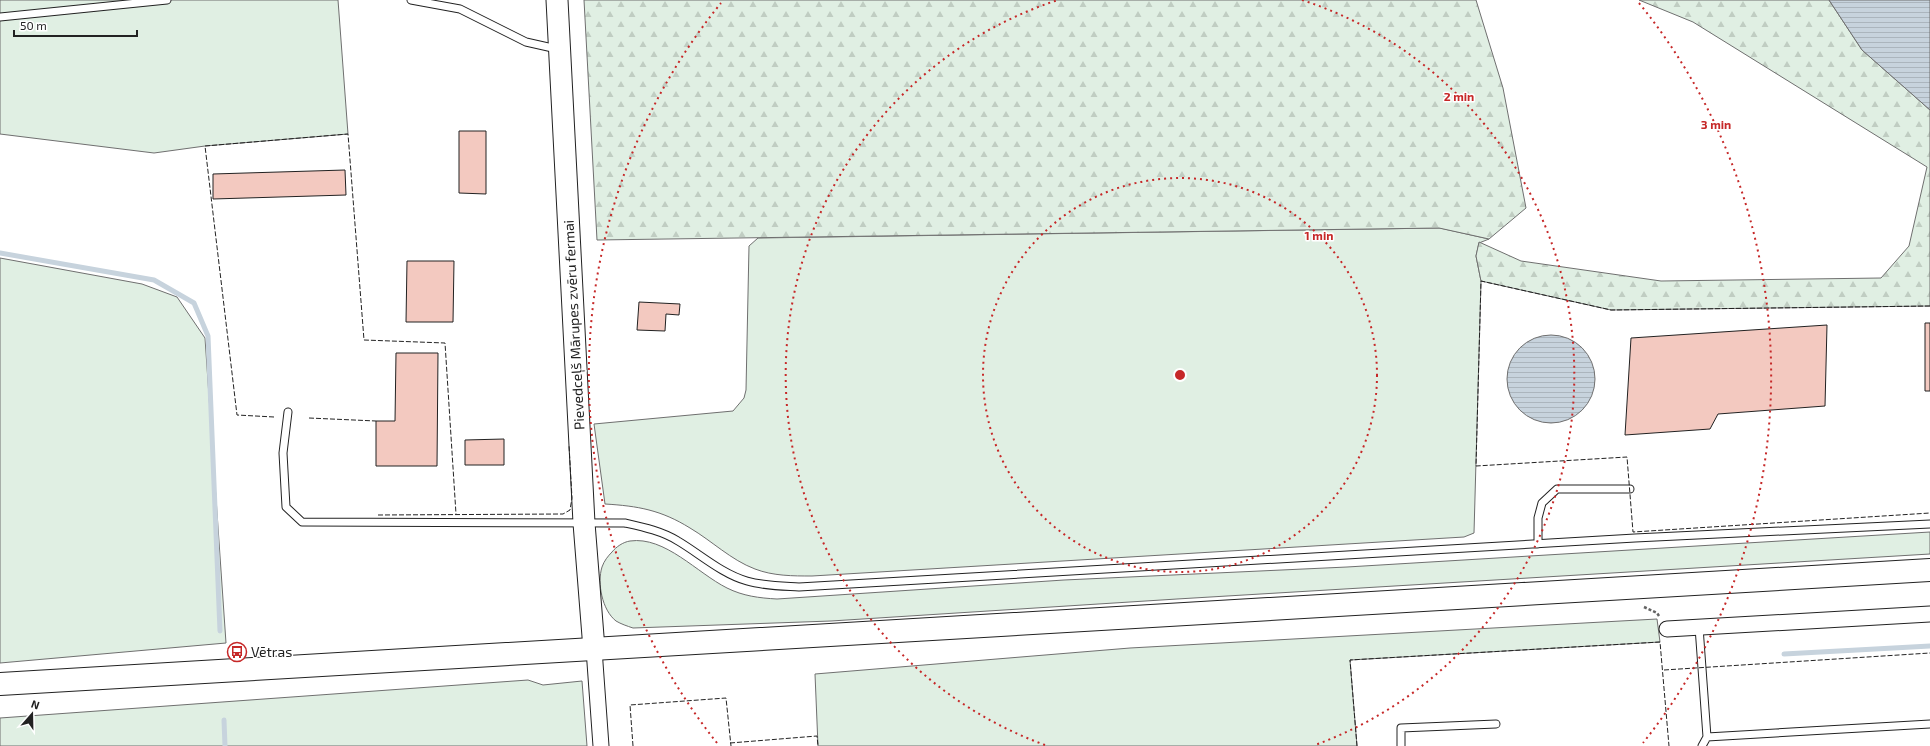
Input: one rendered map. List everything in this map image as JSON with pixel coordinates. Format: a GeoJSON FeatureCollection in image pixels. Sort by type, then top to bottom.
{"type":"FeatureCollection","features":[{"type":"Feature","properties":{"kind":"main road"},"geometry":{"type":"LineString","coordinates":[[0,684],[1930,570]]}},
{"type":"Feature","properties":{"kind":"street","name":"Pievedceļš Mārupes zvēru fermai"},"geometry":{"type":"LineString","coordinates":[[557,0],[561,50],[584,522],[594,649]]}},
{"type":"Feature","properties":{"kind":"street"},"geometry":{"type":"LineString","coordinates":[[1667,628],[1930,614]]}},
{"type":"Feature","properties":{"kind":"street"},"geometry":{"type":"LineString","coordinates":[[594,649],[601,746]]}},
{"type":"Feature","properties":{"kind":"lane"},"geometry":{"type":"LineString","coordinates":[[0,17],[167,0]]}},
{"type":"Feature","properties":{"kind":"lane"},"geometry":{"type":"LineString","coordinates":[[411,0],[460,9],[526,42],[561,50]]}},
{"type":"Feature","properties":{"kind":"lane"},"geometry":{"type":"LineString","coordinates":[[288,412],[283,453],[286,507],[302,522],[626,523],[652,529],[676,540],[725,571],[746,581],[767,586],[799,587],[1538,544],[1930,524]]}},
{"type":"Feature","properties":{"kind":"lane"},"geometry":{"type":"LineString","coordinates":[[1538,544],[1538,518],[1542,502],[1557,489],[1630,489]]}},
{"type":"Feature","properties":{"kind":"lane"},"geometry":{"type":"LineString","coordinates":[[1700,627],[1708,737],[1702,746]]}},
{"type":"Feature","properties":{"kind":"lane"},"geometry":{"type":"LineString","coordinates":[[1401,746],[1401,728],[1496,724]]}},
{"type":"Feature","properties":{"kind":"lane"},"geometry":{"type":"LineString","coordinates":[[1708,737],[1930,724]]}},
{"type":"Feature","properties":{"kind":"green space"},"geometry":{"type":"Polygon","coordinates":[[[0,0],[338,0],[348,134],[205,146],[154,153],[0,134],[0,0]]]}},
{"type":"Feature","properties":{"kind":"green space"},"geometry":{"type":"Polygon","coordinates":[[[584,0],[1476,0],[1503,88],[1526,208],[1489,239],[1439,228],[597,240],[584,0]]]}},
{"type":"Feature","properties":{"kind":"green space"},"geometry":{"type":"Polygon","coordinates":[[[1639,0],[1829,0],[1862,50],[1930,110],[1930,306],[1611,310],[1481,281],[1476,256],[1479,242],[1521,261],[1661,281],[1881,278],[1909,246],[1927,167],[1693,22],[1639,0]]]}},
{"type":"Feature","properties":{"kind":"green space"},"geometry":{"type":"Polygon","coordinates":[[[1440,228],[1489,239],[1479,243],[1476,256],[1481,281],[1474,533],[1464,537],[812,576],[790,576],[769,573],[746,565],[730,556],[690,528],[659,513],[628,506],[605,504],[594,424],[733,411],[744,398],[746,390],[749,246],[758,238],[1440,228]]]}},
{"type":"Feature","properties":{"kind":"green space"},"geometry":{"type":"Polygon","coordinates":[[[0,258],[142,284],[177,297],[205,338],[226,643],[0,663],[0,258]]]}},
{"type":"Feature","properties":{"kind":"green space"},"geometry":{"type":"Polygon","coordinates":[[[1930,532],[1930,554],[831,621],[633,628],[616,621],[611,616],[604,603],[600,581],[602,567],[608,557],[618,547],[625,542],[630,541],[643,541],[656,544],[680,557],[733,591],[751,596],[777,599],[1064,580],[1347,567],[1930,532]]]}},
{"type":"Feature","properties":{"kind":"green space"},"geometry":{"type":"Polygon","coordinates":[[[1657,619],[1660,642],[1350,660],[1357,746],[818,746],[815,674],[1130,648],[1657,619]]]}},
{"type":"Feature","properties":{"kind":"green space"},"geometry":{"type":"Polygon","coordinates":[[[528,680],[543,685],[582,681],[587,746],[0,746],[0,718],[528,680]]]}},
{"type":"Feature","properties":{"kind":"shaded area"},"geometry":{"type":"Polygon","coordinates":[[[1829,0],[1930,0],[1930,110],[1862,50],[1829,0]]]}},
{"type":"Feature","properties":{"kind":"shaded area"},"geometry":{"type":"Polygon","coordinates":[[[1551,335],[1568,338],[1576,342],[1588,354],[1592,362],[1595,379],[1592,396],[1588,404],[1576,416],[1568,420],[1551,423],[1534,420],[1526,416],[1514,404],[1510,396],[1507,379],[1510,362],[1514,354],[1526,342],[1534,338],[1551,335]]]}},
{"type":"Feature","properties":{"kind":"building"},"geometry":{"type":"Polygon","coordinates":[[[459,131],[486,131],[486,194],[459,193],[459,131]]]}},
{"type":"Feature","properties":{"kind":"building"},"geometry":{"type":"Polygon","coordinates":[[[345,170],[346,195],[213,199],[213,174],[345,170]]]}},
{"type":"Feature","properties":{"kind":"building"},"geometry":{"type":"Polygon","coordinates":[[[407,261],[454,261],[453,322],[406,322],[407,261]]]}},
{"type":"Feature","properties":{"kind":"building"},"geometry":{"type":"Polygon","coordinates":[[[639,302],[680,304],[679,315],[666,314],[665,331],[637,330],[639,302]]]}},
{"type":"Feature","properties":{"kind":"building"},"geometry":{"type":"Polygon","coordinates":[[[1925,323],[1930,323],[1930,391],[1925,391],[1925,323]]]}},
{"type":"Feature","properties":{"kind":"building"},"geometry":{"type":"Polygon","coordinates":[[[1827,325],[1825,406],[1718,414],[1710,429],[1625,435],[1631,338],[1827,325]]]}},
{"type":"Feature","properties":{"kind":"building"},"geometry":{"type":"Polygon","coordinates":[[[396,353],[438,353],[437,466],[376,466],[376,421],[395,421],[396,353]]]}},
{"type":"Feature","properties":{"kind":"building"},"geometry":{"type":"Polygon","coordinates":[[[504,439],[504,465],[465,465],[465,440],[504,439]]]}},
{"type":"Feature","properties":{"kind":"waterway"},"geometry":{"type":"LineString","coordinates":[[0,253],[154,280],[194,303],[208,336],[220,631]]}},
{"type":"Feature","properties":{"kind":"waterway"},"geometry":{"type":"LineString","coordinates":[[1784,654],[1930,646]]}},
{"type":"Feature","properties":{"kind":"waterway"},"geometry":{"type":"LineString","coordinates":[[224,720],[225,746]]}},
{"type":"Feature","properties":{"kind":"fence"},"geometry":{"type":"LineString","coordinates":[[274,417],[237,415],[205,146],[348,134],[364,340],[445,343],[456,514]]}},
{"type":"Feature","properties":{"kind":"fence"},"geometry":{"type":"LineString","coordinates":[[1930,306],[1611,310],[1481,281],[1476,466],[1627,457],[1633,532],[1930,513]]}},
{"type":"Feature","properties":{"kind":"fence"},"geometry":{"type":"LineString","coordinates":[[309,418],[376,421]]}},
{"type":"Feature","properties":{"kind":"fence"},"geometry":{"type":"LineString","coordinates":[[378,515],[563,514],[570,510],[572,498],[569,445]]}},
{"type":"Feature","properties":{"kind":"fence"},"geometry":{"type":"LineString","coordinates":[[1357,746],[1350,660],[1660,642],[1669,746]]}},
{"type":"Feature","properties":{"kind":"fence"},"geometry":{"type":"LineString","coordinates":[[1664,670],[1930,653]]}},
{"type":"Feature","properties":{"kind":"fence"},"geometry":{"type":"LineString","coordinates":[[633,746],[630,705],[726,698],[731,746]]}},
{"type":"Feature","properties":{"kind":"fence"},"geometry":{"type":"LineString","coordinates":[[730,743],[817,736],[818,746]]}},
{"type":"Feature","properties":{"kind":"place","name":"Vētras"},"geometry":{"type":"Point","coordinates":[237,652]}}]}
